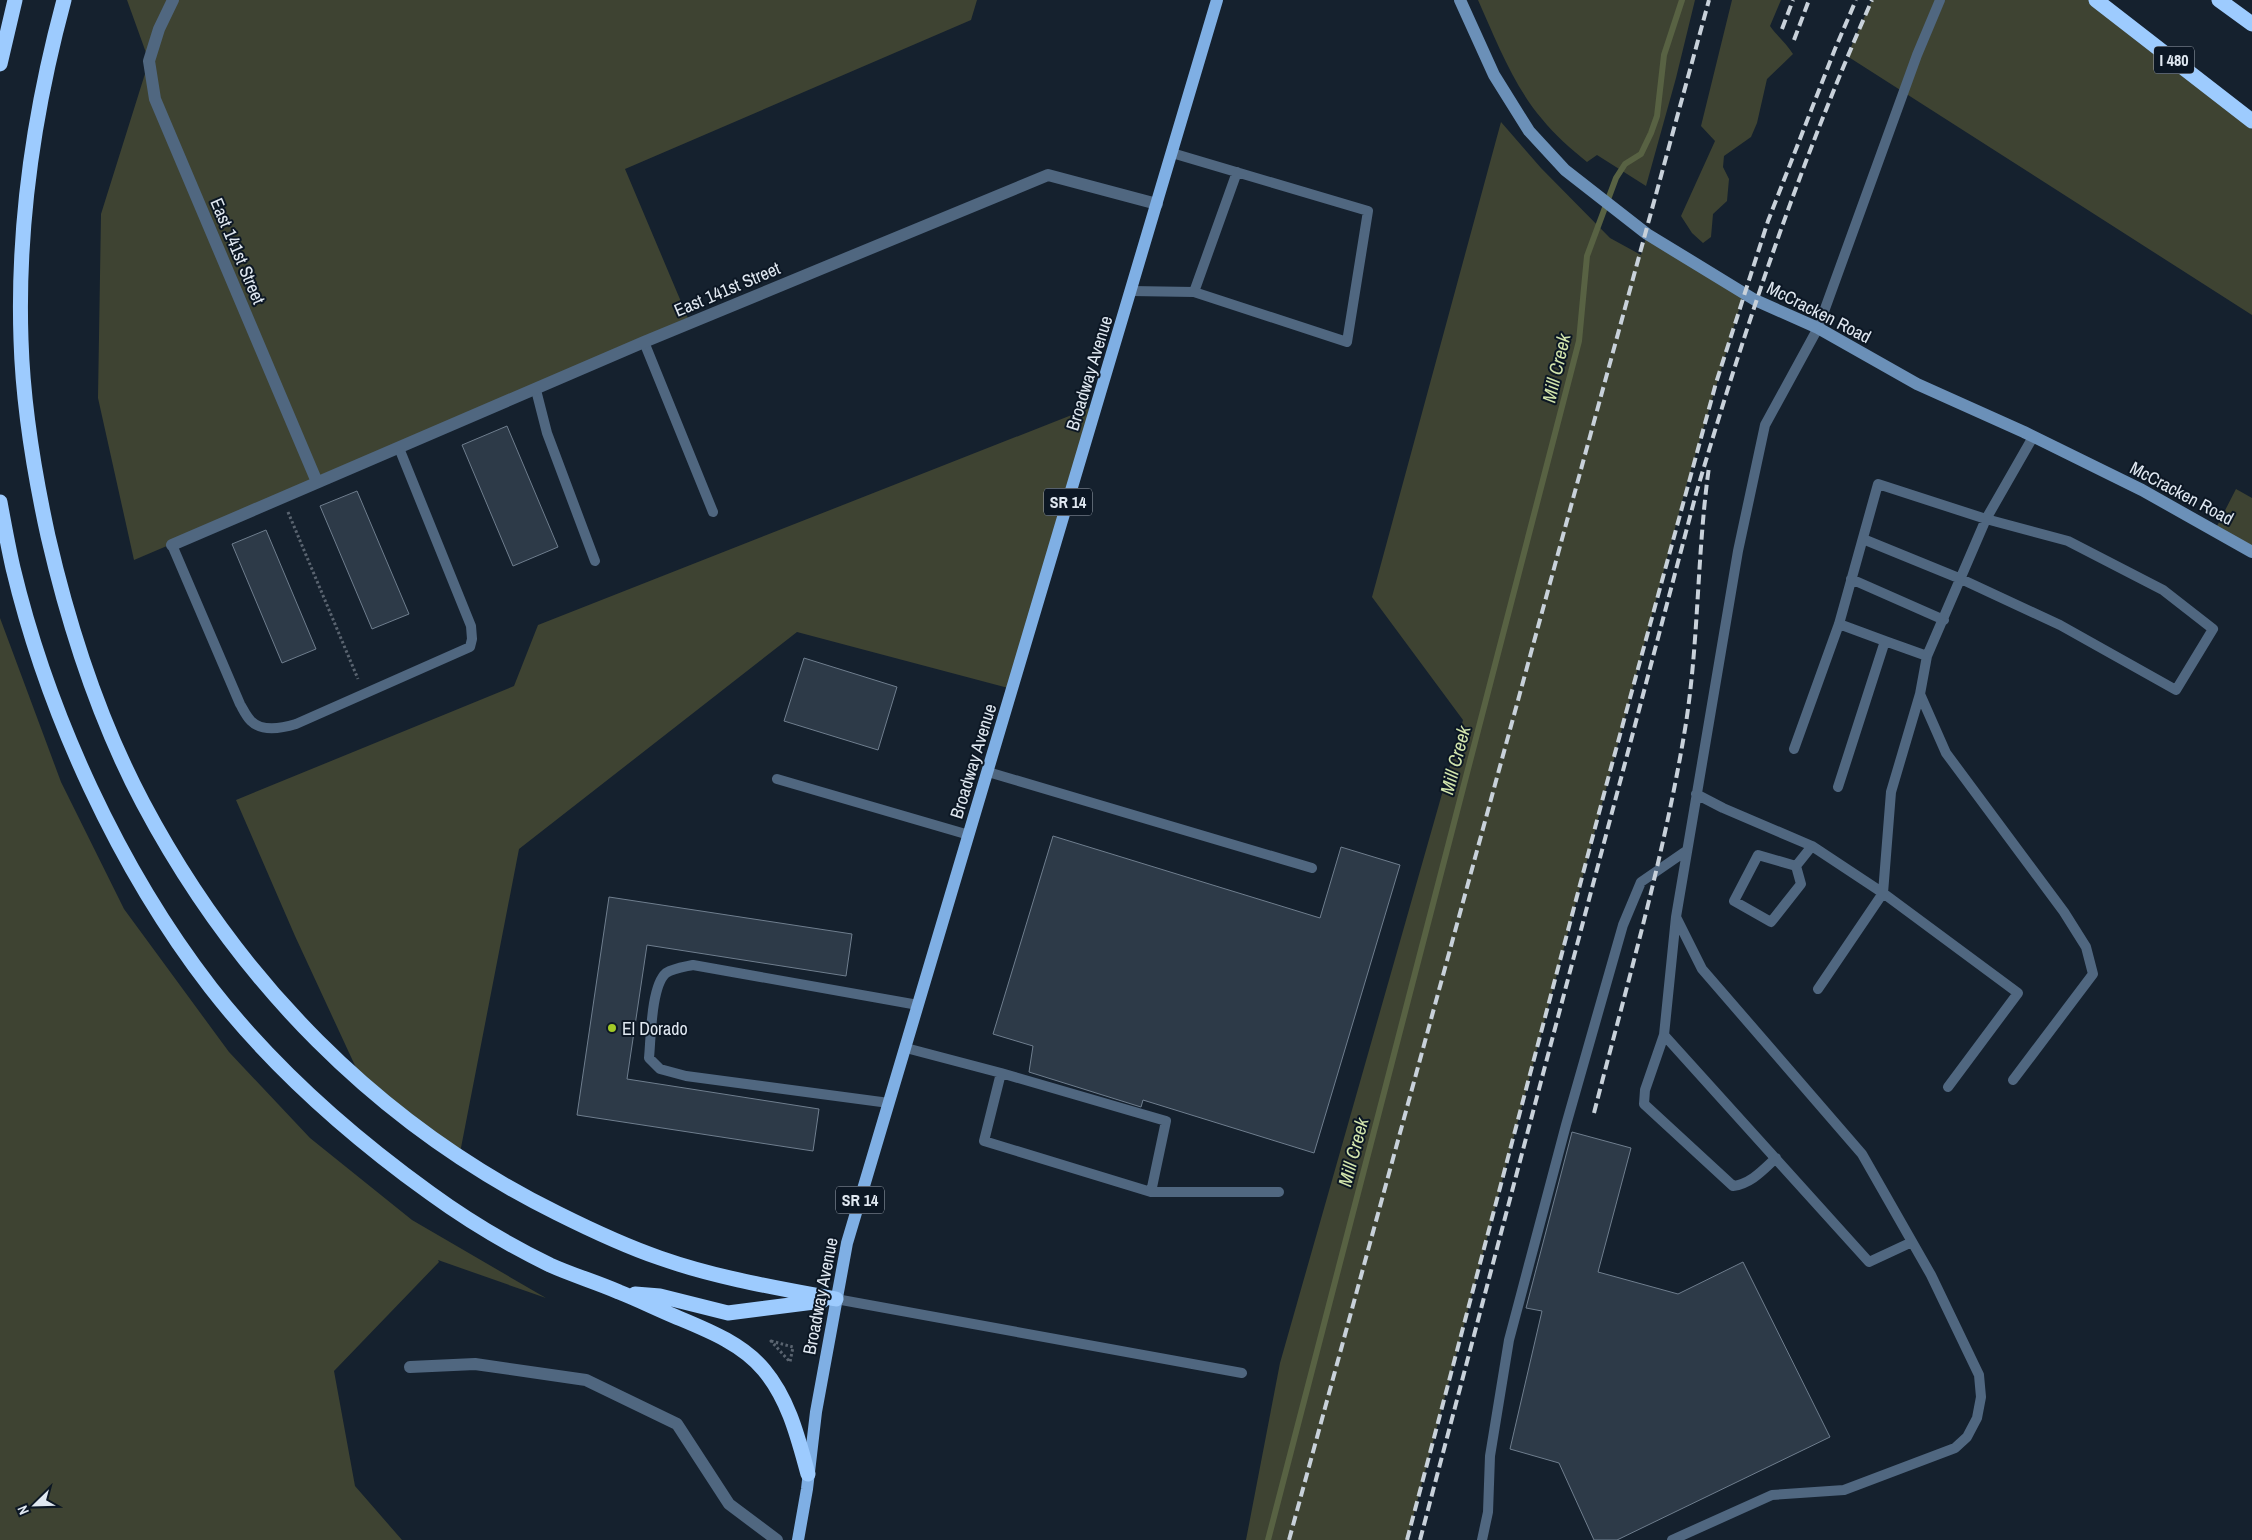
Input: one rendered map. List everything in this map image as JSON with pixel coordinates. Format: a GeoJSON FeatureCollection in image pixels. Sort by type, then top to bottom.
{"type":"FeatureCollection","features":[{"type":"Feature","properties":{"kind":"highway"},"geometry":{"type":"LineString","coordinates":[[0,64],[15,0]]}},
{"type":"Feature","properties":{"kind":"highway"},"geometry":{"type":"LineString","coordinates":[[64,0],[49,56],[32,140],[24,213],[21,342],[27,417],[40,499],[59,584],[80,653],[110,732],[141,801],[183,873],[222,932],[271,993],[314,1038],[364,1085],[414,1127],[474,1168],[526,1198],[577,1223],[660,1258],[745,1282],[836,1299]]}},
{"type":"Feature","properties":{"kind":"highway","name":"I 480"},"geometry":{"type":"LineString","coordinates":[[2096,0],[2252,121]]}},
{"type":"Feature","properties":{"kind":"highway"},"geometry":{"type":"LineString","coordinates":[[2219,0],[2252,24]]}},
{"type":"Feature","properties":{"kind":"highway"},"geometry":{"type":"LineString","coordinates":[[0,502],[13,568],[36,649],[71,743],[138,880],[175,938],[212,990],[303,1088],[350,1131],[431,1194],[496,1235],[550,1265],[620,1292],[712,1332],[739,1348],[764,1369],[782,1397],[795,1428],[808,1474]]}},
{"type":"Feature","properties":{"kind":"highway"},"geometry":{"type":"LineString","coordinates":[[620,1292],[660,1296],[728,1313],[836,1299]]}},
{"type":"Feature","properties":{"kind":"main road","name":"Broadway Avenue"},"geometry":{"type":"LineString","coordinates":[[798,1540],[816,1412],[847,1243],[1217,0]]}},
{"type":"Feature","properties":{"kind":"street","name":"East 141st Street"},"geometry":{"type":"LineString","coordinates":[[173,0],[159,29],[149,61],[155,99],[317,482]]}},
{"type":"Feature","properties":{"kind":"street","name":"McCracken Road"},"geometry":{"type":"LineString","coordinates":[[1460,0],[1494,74],[1529,131],[1549,154],[1579,182],[1647,234],[1755,300],[1818,328],[1917,384],[2142,490],[2252,552]]}},
{"type":"Feature","properties":{"kind":"street","name":"East 141st Street"},"geometry":{"type":"LineString","coordinates":[[172,545],[644,342],[1048,175],[1157,204]]}},
{"type":"Feature","properties":{"kind":"street"},"geometry":{"type":"LineString","coordinates":[[410,1367],[475,1364],[586,1380],[677,1424],[729,1504],[777,1540]]}},
{"type":"Feature","properties":{"kind":"lane"},"geometry":{"type":"LineString","coordinates":[[1776,1158],[1753,1178],[1740,1185],[1732,1186],[1644,1104],[1645,1090],[1664,1034],[1676,917],[1686,851],[1738,551],[1765,425],[1818,328],[1914,64],[1940,0]]}},
{"type":"Feature","properties":{"kind":"lane"},"geometry":{"type":"LineString","coordinates":[[1131,291],[1194,292],[1347,342],[1368,211],[1172,153]]}},
{"type":"Feature","properties":{"kind":"lane"},"geometry":{"type":"LineString","coordinates":[[1194,292],[1237,172]]}},
{"type":"Feature","properties":{"kind":"lane"},"geometry":{"type":"LineString","coordinates":[[644,342],[713,512]]}},
{"type":"Feature","properties":{"kind":"lane"},"geometry":{"type":"LineString","coordinates":[[536,390],[547,433],[595,561]]}},
{"type":"Feature","properties":{"kind":"lane"},"geometry":{"type":"LineString","coordinates":[[1818,989],[1883,893],[1891,792],[1920,694],[1928,656],[1986,520],[2033,437]]}},
{"type":"Feature","properties":{"kind":"lane"},"geometry":{"type":"LineString","coordinates":[[172,545],[240,704],[251,722],[267,727],[282,728],[364,694],[470,647],[472,639],[470,626],[399,448]]}},
{"type":"Feature","properties":{"kind":"lane"},"geometry":{"type":"LineString","coordinates":[[1794,749],[1839,624],[1878,484],[1986,520],[2068,541],[2163,590],[2213,629],[2176,690],[2060,625],[1961,579],[1863,539]]}},
{"type":"Feature","properties":{"kind":"lane"},"geometry":{"type":"LineString","coordinates":[[1851,580],[1944,620]]}},
{"type":"Feature","properties":{"kind":"lane"},"geometry":{"type":"LineString","coordinates":[[1839,624],[1928,656]]}},
{"type":"Feature","properties":{"kind":"lane"},"geometry":{"type":"LineString","coordinates":[[1838,787],[1885,641]]}},
{"type":"Feature","properties":{"kind":"lane"},"geometry":{"type":"LineString","coordinates":[[1920,694],[1946,753],[2064,912],[2086,947],[2093,974],[2013,1080]]}},
{"type":"Feature","properties":{"kind":"lane"},"geometry":{"type":"LineString","coordinates":[[988,772],[1312,868]]}},
{"type":"Feature","properties":{"kind":"lane"},"geometry":{"type":"LineString","coordinates":[[777,779],[969,835]]}},
{"type":"Feature","properties":{"kind":"lane"},"geometry":{"type":"LineString","coordinates":[[1696,794],[1723,808],[1812,846],[1883,893],[2018,993],[1948,1087]]}},
{"type":"Feature","properties":{"kind":"lane"},"geometry":{"type":"LineString","coordinates":[[1796,866],[1812,846]]}},
{"type":"Feature","properties":{"kind":"lane"},"geometry":{"type":"LineString","coordinates":[[1482,1540],[1488,1512],[1490,1456],[1509,1340],[1566,1125],[1623,925],[1642,882],[1686,851]]}},
{"type":"Feature","properties":{"kind":"lane"},"geometry":{"type":"LineString","coordinates":[[1758,855],[1796,866],[1801,884],[1771,922],[1734,901],[1758,855]]}},
{"type":"Feature","properties":{"kind":"lane"},"geometry":{"type":"LineString","coordinates":[[1672,1540],[1772,1495],[1844,1490],[1955,1448],[1966,1437],[1977,1418],[1982,1397],[1979,1376],[1931,1275],[1862,1154],[1702,969],[1676,917]]}},
{"type":"Feature","properties":{"kind":"lane"},"geometry":{"type":"LineString","coordinates":[[889,1102],[686,1076],[660,1069],[649,1058],[657,988],[665,974],[674,969],[693,965],[918,1005]]}},
{"type":"Feature","properties":{"kind":"lane"},"geometry":{"type":"LineString","coordinates":[[1664,1034],[1869,1262],[1912,1242]]}},
{"type":"Feature","properties":{"kind":"lane"},"geometry":{"type":"LineString","coordinates":[[906,1048],[1001,1073],[1166,1121],[1151,1192]]}},
{"type":"Feature","properties":{"kind":"lane"},"geometry":{"type":"LineString","coordinates":[[1001,1073],[984,1141],[1151,1192],[1279,1192]]}},
{"type":"Feature","properties":{"kind":"lane"},"geometry":{"type":"LineString","coordinates":[[836,1299],[1242,1373]]}},
{"type":"Feature","properties":{"kind":"path"},"geometry":{"type":"LineString","coordinates":[[281,498],[364,694]]}},
{"type":"Feature","properties":{"kind":"path"},"geometry":{"type":"LineString","coordinates":[[771,1341],[793,1348],[790,1362],[783,1355],[771,1341]]}},
{"type":"Feature","properties":{"kind":"green space"},"geometry":{"type":"Polygon","coordinates":[[[127,0],[977,0],[971,20],[625,169],[690,323],[134,560],[98,398],[101,214],[149,61],[127,0]]]}},
{"type":"Feature","properties":{"kind":"green space"},"geometry":{"type":"Polygon","coordinates":[[[1478,0],[1695,0],[1646,186],[1597,155],[1587,162],[1563,142],[1547,125],[1522,92],[1478,0]]]}},
{"type":"Feature","properties":{"kind":"green space"},"geometry":{"type":"Polygon","coordinates":[[[1732,0],[1781,0],[1770,26],[1793,54],[1767,79],[1757,123],[1751,137],[1724,156],[1723,167],[1729,179],[1727,201],[1713,214],[1711,237],[1703,243],[1692,233],[1681,216],[1715,141],[1701,126],[1732,0]]]}},
{"type":"Feature","properties":{"kind":"green space"},"geometry":{"type":"Polygon","coordinates":[[[1872,0],[2096,0],[2252,121],[2252,315],[1847,56],[1872,0]]]}},
{"type":"Feature","properties":{"kind":"green space"},"geometry":{"type":"Polygon","coordinates":[[[1501,122],[1541,168],[1610,238],[1641,255],[1647,234],[1744,293],[1687,483],[1407,1540],[1246,1540],[1280,1363],[1463,720],[1372,597],[1501,122]]]}},
{"type":"Feature","properties":{"kind":"green space"},"geometry":{"type":"Polygon","coordinates":[[[1097,405],[1012,689],[797,632],[519,849],[459,1158],[364,1085],[295,936],[236,800],[514,686],[538,625],[1097,405]]]}},
{"type":"Feature","properties":{"kind":"green space"},"geometry":{"type":"Polygon","coordinates":[[[2236,489],[2252,498],[2252,552],[2215,530],[2236,489]]]}},
{"type":"Feature","properties":{"kind":"green space"},"geometry":{"type":"Polygon","coordinates":[[[0,618],[61,782],[124,909],[229,1052],[310,1138],[412,1220],[546,1298],[438,1260],[439,1262],[334,1371],[355,1486],[402,1540],[0,1540],[0,618]]]}},
{"type":"Feature","properties":{"kind":"building"},"geometry":{"type":"Polygon","coordinates":[[[507,426],[558,547],[513,566],[462,445],[507,426]]]}},
{"type":"Feature","properties":{"kind":"building"},"geometry":{"type":"Polygon","coordinates":[[[357,491],[409,614],[372,629],[320,506],[357,491]]]}},
{"type":"Feature","properties":{"kind":"building"},"geometry":{"type":"Polygon","coordinates":[[[266,530],[316,649],[282,663],[232,544],[266,530]]]}},
{"type":"Feature","properties":{"kind":"building"},"geometry":{"type":"Polygon","coordinates":[[[804,658],[897,687],[878,750],[784,721],[804,658]]]}},
{"type":"Feature","properties":{"kind":"building"},"geometry":{"type":"Polygon","coordinates":[[[1053,836],[1320,918],[1341,847],[1400,865],[1314,1153],[1143,1100],[1141,1107],[1029,1072],[1033,1046],[993,1034],[1053,836]]]}},
{"type":"Feature","properties":{"kind":"building","name":"El Dorado"},"geometry":{"type":"Polygon","coordinates":[[[609,897],[852,934],[846,976],[647,945],[627,1079],[819,1109],[813,1151],[577,1115],[609,897]]]}},
{"type":"Feature","properties":{"kind":"building"},"geometry":{"type":"Polygon","coordinates":[[[1572,1132],[1631,1148],[1598,1272],[1678,1294],[1743,1262],[1830,1437],[1617,1540],[1594,1540],[1559,1463],[1510,1449],[1542,1311],[1526,1308],[1572,1132]]]}},
{"type":"Feature","properties":{"kind":"waterway","name":"Mill Creek"},"geometry":{"type":"LineString","coordinates":[[1268,1540],[1579,341],[1587,256],[1616,178],[1625,164],[1641,154],[1651,133],[1657,116],[1664,55],[1682,0]]}},
{"type":"Feature","properties":{"kind":"railway"},"geometry":{"type":"LineString","coordinates":[[1289,1540],[1709,0]]}},
{"type":"Feature","properties":{"kind":"railway"},"geometry":{"type":"LineString","coordinates":[[1782,29],[1793,0]]}},
{"type":"Feature","properties":{"kind":"railway"},"geometry":{"type":"LineString","coordinates":[[1794,40],[1809,0]]}},
{"type":"Feature","properties":{"kind":"railway"},"geometry":{"type":"LineString","coordinates":[[1407,1540],[1609,775],[1716,383],[1768,221],[1856,0]]}},
{"type":"Feature","properties":{"kind":"railway"},"geometry":{"type":"LineString","coordinates":[[1420,1540],[1696,494],[1734,368],[1776,244],[1821,122],[1872,0]]}},
{"type":"Feature","properties":{"kind":"railway"},"geometry":{"type":"LineString","coordinates":[[1594,1113],[1656,870],[1686,723],[1709,467]]}},
{"type":"Feature","properties":{"kind":"place","name":"El Dorado"},"geometry":{"type":"Point","coordinates":[612,1028]}}]}
